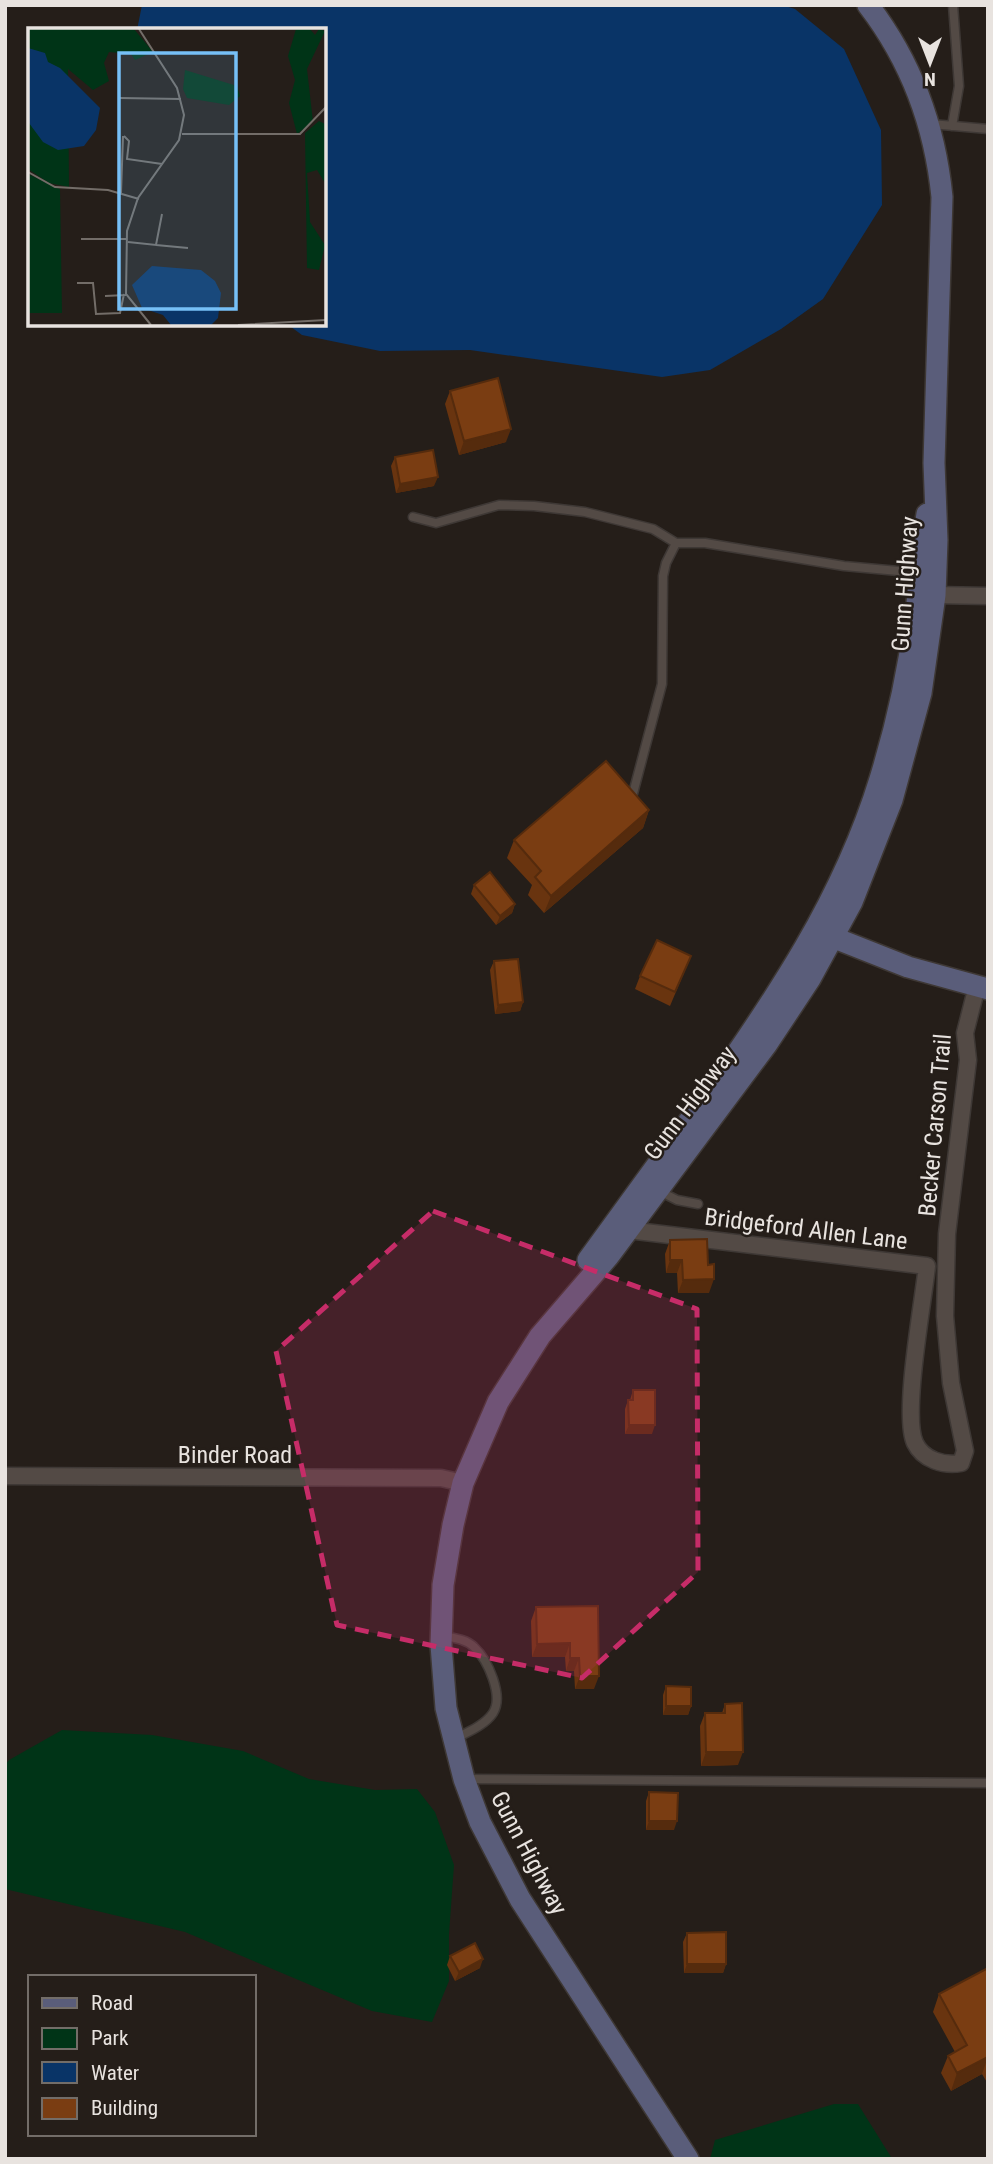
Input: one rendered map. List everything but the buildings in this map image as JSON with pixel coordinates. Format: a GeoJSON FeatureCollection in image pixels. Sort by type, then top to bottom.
{"type":"FeatureCollection","features":[{"type":"Feature","properties":{"kind":"main road","name":"Gunn Highway"},"geometry":{"type":"LineString","coordinates":[[688,2159],[515,1891],[480,1822],[453,1739],[443,1677],[443,1585],[463,1483],[498,1402],[540,1336],[587,1284],[628,1230],[652,1186],[767,1044],[810,979],[825,934],[868,865],[904,764],[921,694],[935,594],[937,540],[934,463],[942,197],[928,123],[907,68],[867,5]]}},
{"type":"Feature","properties":{"kind":"main road"},"geometry":{"type":"LineString","coordinates":[[934,463],[910,656],[880,780],[825,934],[908,967],[982,988]]}},
{"type":"Feature","properties":{"kind":"main road"},"geometry":{"type":"LineString","coordinates":[[540,1336],[575,1278],[652,1186]]}},
{"type":"Feature","properties":{"kind":"street"},"geometry":{"type":"LineString","coordinates":[[935,594],[988,596]]}},
{"type":"Feature","properties":{"kind":"street","name":"Becker Carson Trail"},"geometry":{"type":"LineString","coordinates":[[948,1465],[961,1463],[965,1451],[951,1383],[945,1316],[947,1234],[968,1060],[965,1033],[982,988]]}},
{"type":"Feature","properties":{"kind":"street","name":"Bridgeford Allen Lane"},"geometry":{"type":"LineString","coordinates":[[628,1230],[927,1266],[910,1426],[916,1446],[936,1462],[948,1465]]}},
{"type":"Feature","properties":{"kind":"street","name":"Binder Road"},"geometry":{"type":"LineString","coordinates":[[5,1476],[441,1478],[463,1483]]}},
{"type":"Feature","properties":{"kind":"lane"},"geometry":{"type":"LineString","coordinates":[[952,126],[959,86],[953,5]]}},
{"type":"Feature","properties":{"kind":"lane"},"geometry":{"type":"LineString","coordinates":[[928,123],[988,129]]}},
{"type":"Feature","properties":{"kind":"lane"},"geometry":{"type":"LineString","coordinates":[[413,517],[436,523],[499,505],[534,506],[585,512],[653,529],[676,543],[705,543],[844,566],[920,573]]}},
{"type":"Feature","properties":{"kind":"lane"},"geometry":{"type":"LineString","coordinates":[[631,802],[662,684],[663,576],[676,543]]}},
{"type":"Feature","properties":{"kind":"lane"},"geometry":{"type":"LineString","coordinates":[[652,1186],[677,1200],[698,1204]]}},
{"type":"Feature","properties":{"kind":"lane"},"geometry":{"type":"LineString","coordinates":[[441,1635],[464,1640],[473,1646],[488,1670],[497,1702],[492,1714],[482,1723],[453,1739]]}},
{"type":"Feature","properties":{"kind":"lane"},"geometry":{"type":"LineString","coordinates":[[464,1779],[988,1783]]}},
{"type":"Feature","properties":{"kind":"highlighted area"},"geometry":{"type":"Polygon","coordinates":[[[433,1211],[697,1309],[698,1572],[582,1678],[337,1625],[276,1351],[433,1211]]]}},
{"type":"Feature","properties":{"kind":"green space"},"geometry":{"type":"Polygon","coordinates":[[[62,1730],[152,1735],[243,1751],[309,1779],[375,1790],[417,1789],[435,1812],[454,1865],[449,1981],[432,2022],[372,2011],[185,1932],[5,1889],[5,1765],[9,1760],[62,1730]]]}},
{"type":"Feature","properties":{"kind":"green space"},"geometry":{"type":"Polygon","coordinates":[[[834,2104],[858,2104],[891,2157],[905,2159],[710,2159],[715,2140],[834,2104]]]}},
{"type":"Feature","properties":{"kind":"water"},"geometry":{"type":"Polygon","coordinates":[[[142,5],[782,5],[795,9],[844,49],[881,130],[882,205],[823,299],[781,329],[710,370],[662,377],[470,350],[380,351],[302,335],[290,326],[326,326],[326,28],[137,28],[142,5]]]}}]}
